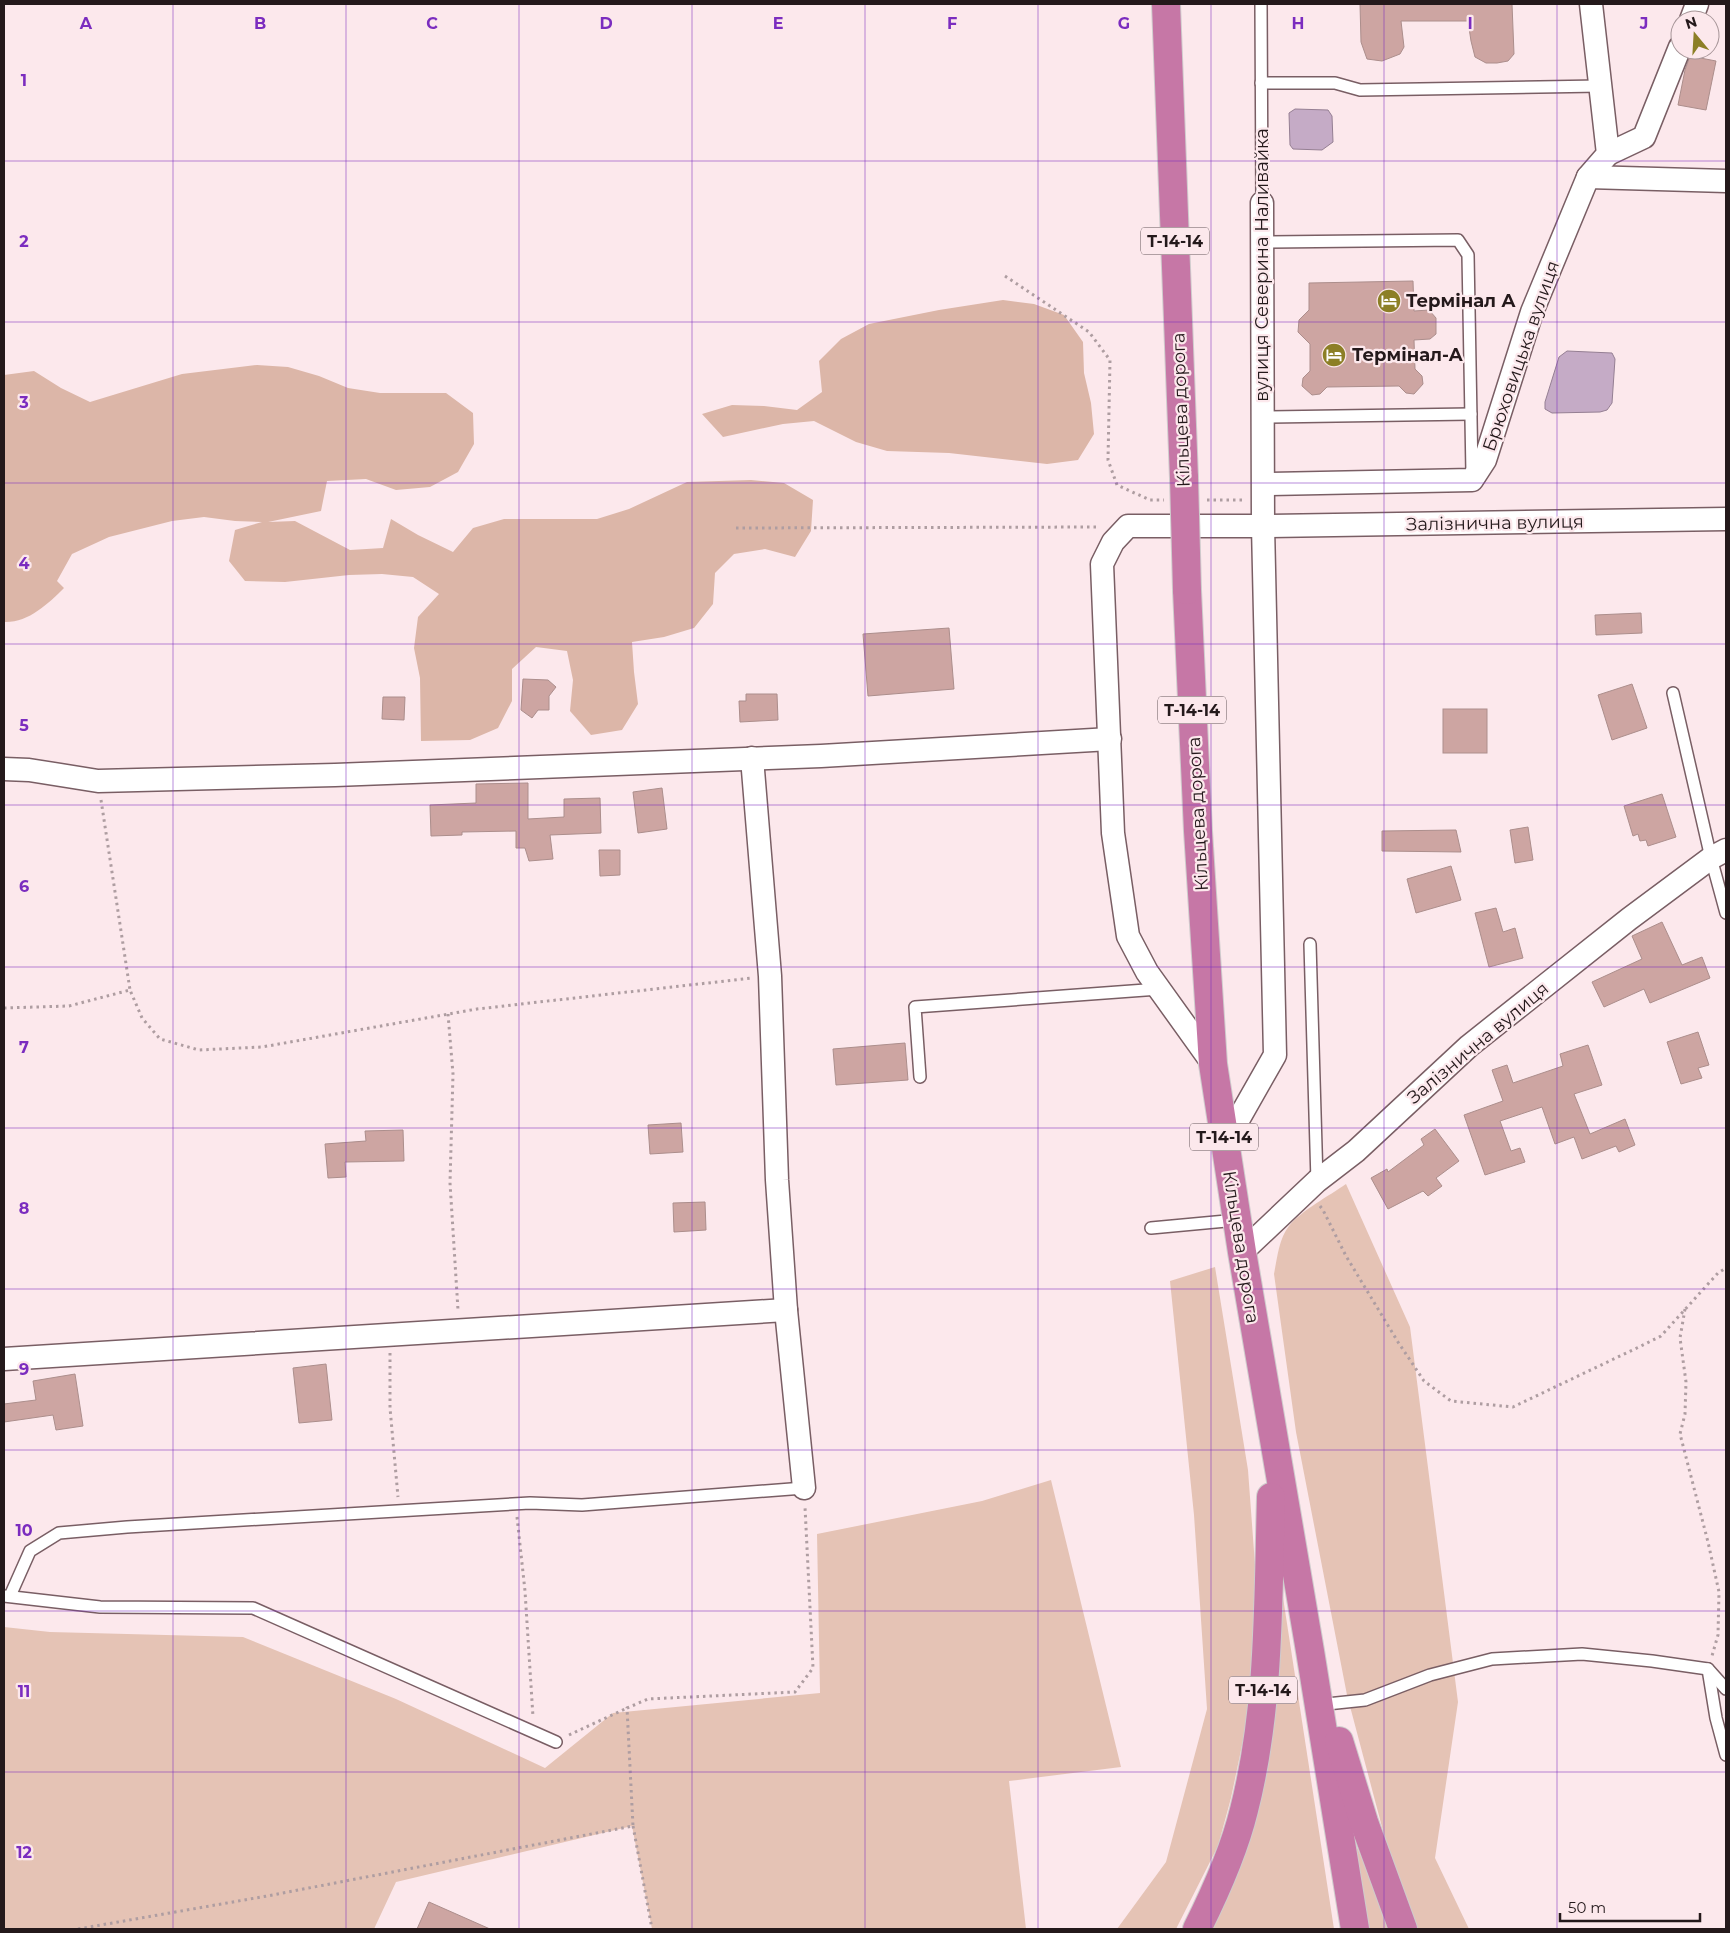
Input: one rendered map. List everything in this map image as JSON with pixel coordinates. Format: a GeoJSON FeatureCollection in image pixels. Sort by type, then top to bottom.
{"type":"FeatureCollection","features":[{"type":"Feature","properties":{"kind":"highway","name":"Кільцева дорога"},"geometry":{"type":"LineString","coordinates":[[1166,4],[1186,590],[1198,831],[1214,1064],[1236,1220],[1273,1440]]}},
{"type":"Feature","properties":{"kind":"highway","name":"Т-14-14"},"geometry":{"type":"LineString","coordinates":[[1273,1440],[1310,1651],[1355,1929]]}},
{"type":"Feature","properties":{"kind":"highway","name":"Т-14-14"},"geometry":{"type":"LineString","coordinates":[[1197,1929],[1213,1897],[1244,1810],[1259,1734],[1266,1669],[1273,1440]]}},
{"type":"Feature","properties":{"kind":"highway","name":"Т-14-14"},"geometry":{"type":"LineString","coordinates":[[1310,1651],[1364,1822],[1403,1929]]}},
{"type":"Feature","properties":{"kind":"street"},"geometry":{"type":"LineString","coordinates":[[1590,4],[1608,154],[1644,137],[1675,60]]}},
{"type":"Feature","properties":{"kind":"street","name":"Брюховицька вулиця"},"geometry":{"type":"LineString","coordinates":[[1472,480],[1485,460],[1532,312],[1588,177],[1608,154]]}},
{"type":"Feature","properties":{"kind":"street"},"geometry":{"type":"LineString","coordinates":[[1588,177],[1726,181]]}},
{"type":"Feature","properties":{"kind":"street","name":"вулиця Северина Наливайка"},"geometry":{"type":"LineString","coordinates":[[1225,1143],[1275,1055],[1263,526],[1262,203]]}},
{"type":"Feature","properties":{"kind":"street"},"geometry":{"type":"LineString","coordinates":[[1264,492],[1472,480]]}},
{"type":"Feature","properties":{"kind":"street","name":"Залізнична вулиця"},"geometry":{"type":"LineString","coordinates":[[1128,526],[1263,526],[1726,519]]}},
{"type":"Feature","properties":{"kind":"street"},"geometry":{"type":"LineString","coordinates":[[1128,526],[1113,542],[1102,564],[1113,833],[1128,936],[1147,972],[1214,1064]]}},
{"type":"Feature","properties":{"kind":"street"},"geometry":{"type":"LineString","coordinates":[[4,769],[29,770],[98,780],[335,775],[821,756],[1110,739]]}},
{"type":"Feature","properties":{"kind":"street"},"geometry":{"type":"LineString","coordinates":[[752,758],[770,976],[777,1180],[786,1310],[804,1488]]}},
{"type":"Feature","properties":{"kind":"street","name":"Залізнична вулиця"},"geometry":{"type":"LineString","coordinates":[[1242,1252],[1311,1186],[1356,1150],[1469,1046],[1629,919],[1719,854]]}},
{"type":"Feature","properties":{"kind":"street"},"geometry":{"type":"LineString","coordinates":[[4,1359],[786,1310]]}},
{"type":"Feature","properties":{"kind":"lane","name":"вулиця Северина Наливайка"},"geometry":{"type":"LineString","coordinates":[[1261,4],[1262,203]]}},
{"type":"Feature","properties":{"kind":"lane"},"geometry":{"type":"LineString","coordinates":[[1261,83],[1335,83],[1360,90],[1600,86]]}},
{"type":"Feature","properties":{"kind":"lane"},"geometry":{"type":"LineString","coordinates":[[1262,242],[1458,240],[1468,255],[1472,480]]}},
{"type":"Feature","properties":{"kind":"lane"},"geometry":{"type":"LineString","coordinates":[[1264,417],[1471,414]]}},
{"type":"Feature","properties":{"kind":"lane"},"geometry":{"type":"LineString","coordinates":[[1673,693],[1719,854],[1726,913]]}},
{"type":"Feature","properties":{"kind":"lane"},"geometry":{"type":"LineString","coordinates":[[1310,944],[1311,1186]]}},
{"type":"Feature","properties":{"kind":"lane"},"geometry":{"type":"LineString","coordinates":[[920,1077],[915,1006],[1159,989]]}},
{"type":"Feature","properties":{"kind":"lane"},"geometry":{"type":"LineString","coordinates":[[1151,1228],[1236,1220]]}},
{"type":"Feature","properties":{"kind":"lane"},"geometry":{"type":"LineString","coordinates":[[556,1742],[252,1608],[100,1607],[7,1596],[30,1551],[59,1533],[399,1510],[516,1504],[582,1505],[804,1488]]}},
{"type":"Feature","properties":{"kind":"lane"},"geometry":{"type":"LineString","coordinates":[[1327,1704],[1365,1700],[1430,1675],[1492,1659],[1582,1654],[1708,1669],[1726,1689]]}},
{"type":"Feature","properties":{"kind":"lane"},"geometry":{"type":"LineString","coordinates":[[1708,1669],[1716,1718],[1726,1755]]}},
{"type":"Feature","properties":{"kind":"path"},"geometry":{"type":"LineString","coordinates":[[1005,276],[1044,304],[1089,332],[1110,360],[1108,460],[1117,484],[1150,500],[1184,492],[1264,492]]}},
{"type":"Feature","properties":{"kind":"path"},"geometry":{"type":"LineString","coordinates":[[736,528],[1128,526]]}},
{"type":"Feature","properties":{"kind":"path"},"geometry":{"type":"LineString","coordinates":[[98,780],[130,990],[142,1018],[160,1039],[199,1050],[262,1047],[477,1009],[770,976]]}},
{"type":"Feature","properties":{"kind":"path"},"geometry":{"type":"LineString","coordinates":[[4,1008],[69,1006],[130,990]]}},
{"type":"Feature","properties":{"kind":"path"},"geometry":{"type":"LineString","coordinates":[[448,1014],[453,1074],[450,1183],[459,1331]]}},
{"type":"Feature","properties":{"kind":"path"},"geometry":{"type":"LineString","coordinates":[[1311,1186],[1346,1256],[1424,1381],[1451,1401],[1513,1407],[1661,1336],[1718,1273],[1726,1268]]}},
{"type":"Feature","properties":{"kind":"path"},"geometry":{"type":"LineString","coordinates":[[1686,1309],[1680,1338],[1686,1382],[1686,1414],[1680,1434],[1719,1592],[1718,1635],[1708,1669]]}},
{"type":"Feature","properties":{"kind":"path"},"geometry":{"type":"LineString","coordinates":[[390,1335],[390,1408],[399,1510]]}},
{"type":"Feature","properties":{"kind":"path"},"geometry":{"type":"LineString","coordinates":[[556,1742],[648,1700],[795,1692],[813,1668],[804,1488]]}},
{"type":"Feature","properties":{"kind":"path"},"geometry":{"type":"LineString","coordinates":[[516,1504],[525,1591],[534,1732]]}},
{"type":"Feature","properties":{"kind":"path"},"geometry":{"type":"LineString","coordinates":[[627,1708],[633,1826],[652,1929]]}},
{"type":"Feature","properties":{"kind":"path"},"geometry":{"type":"LineString","coordinates":[[78,1929],[267,1896],[633,1826]]}},
{"type":"Feature","properties":{"kind":"shaded area"},"geometry":{"type":"Polygon","coordinates":[[[1295,109],[1328,110],[1332,116],[1333,142],[1322,150],[1293,149],[1290,145],[1289,113],[1295,109]]]}},
{"type":"Feature","properties":{"kind":"shaded area"},"geometry":{"type":"Polygon","coordinates":[[[1003,300],[1034,304],[1064,315],[1083,342],[1084,373],[1091,403],[1094,434],[1078,460],[1047,464],[949,453],[887,451],[856,442],[814,421],[783,424],[723,437],[702,414],[732,405],[797,410],[822,392],[819,361],[841,339],[869,324],[1003,300]]]}},
{"type":"Feature","properties":{"kind":"shaded area"},"geometry":{"type":"Polygon","coordinates":[[[1567,351],[1612,353],[1615,359],[1612,403],[1607,410],[1600,412],[1552,413],[1545,409],[1545,402],[1559,357],[1567,351]]]}},
{"type":"Feature","properties":{"kind":"shaded area"},"geometry":{"type":"Polygon","coordinates":[[[257,365],[288,367],[319,376],[348,388],[380,393],[446,393],[473,413],[474,444],[458,472],[430,487],[396,490],[366,479],[327,481],[321,511],[268,522],[295,521],[350,550],[383,548],[391,519],[453,552],[473,528],[504,519],[597,519],[629,509],[687,482],[751,480],[784,483],[813,500],[811,531],[795,557],[765,549],[734,554],[715,573],[713,604],[694,628],[664,637],[632,642],[638,704],[622,730],[591,735],[570,711],[573,680],[567,651],[536,647],[512,669],[512,701],[498,728],[470,740],[421,741],[420,678],[414,648],[418,617],[439,594],[413,577],[382,574],[349,575],[285,582],[245,581],[229,561],[235,530],[262,522],[204,517],[172,521],[109,537],[72,554],[57,581],[64,588],[44,606],[29,616],[4,622],[4,375],[34,371],[61,388],[90,402],[182,374],[257,365]]]}},
{"type":"Feature","properties":{"kind":"shaded area"},"geometry":{"type":"Polygon","coordinates":[[[1346,1184],[1410,1327],[1458,1702],[1435,1858],[1469,1929],[1417,1929],[1395,1876],[1347,1695],[1296,1432],[1274,1274],[1277,1255],[1283,1236],[1294,1220],[1346,1184]]]}},
{"type":"Feature","properties":{"kind":"shaded area"},"geometry":{"type":"Polygon","coordinates":[[[1215,1267],[1248,1470],[1257,1592],[1245,1731],[1231,1798],[1218,1846],[1176,1929],[1117,1929],[1166,1862],[1207,1709],[1194,1515],[1170,1281],[1215,1267]]]}},
{"type":"Feature","properties":{"kind":"shaded area"},"geometry":{"type":"Polygon","coordinates":[[[1051,1480],[1121,1767],[1009,1781],[1026,1929],[652,1929],[632,1826],[396,1882],[374,1929],[4,1929],[4,1627],[50,1632],[243,1637],[396,1699],[545,1768],[613,1713],[820,1693],[817,1534],[982,1501],[1051,1480]]]}},
{"type":"Feature","properties":{"kind":"shaded area"},"geometry":{"type":"Polygon","coordinates":[[[1280,1578],[1334,1929],[1210,1929],[1280,1578]]]}},
{"type":"Feature","properties":{"kind":"shaded area"},"geometry":{"type":"Polygon","coordinates":[[[1351,1833],[1392,1929],[1369,1929],[1351,1833]]]}},
{"type":"Feature","properties":{"kind":"building"},"geometry":{"type":"Polygon","coordinates":[[[1360,4],[1512,4],[1514,54],[1508,61],[1497,63],[1486,63],[1475,57],[1468,21],[1401,21],[1404,47],[1400,54],[1382,61],[1367,59],[1361,42],[1360,4]]]}},
{"type":"Feature","properties":{"kind":"building"},"geometry":{"type":"Polygon","coordinates":[[[1689,60],[1716,61],[1706,110],[1678,105],[1689,60]]]}},
{"type":"Feature","properties":{"kind":"building","name":"Термінал А"},"geometry":{"type":"Polygon","coordinates":[[[1413,281],[1414,311],[1429,310],[1436,318],[1436,334],[1430,339],[1414,340],[1415,369],[1422,376],[1423,384],[1414,394],[1406,393],[1399,386],[1327,387],[1320,394],[1312,395],[1302,386],[1303,378],[1310,371],[1310,344],[1298,332],[1299,320],[1309,310],[1309,283],[1413,281]]]}},
{"type":"Feature","properties":{"kind":"building"},"geometry":{"type":"Polygon","coordinates":[[[1641,613],[1642,633],[1596,635],[1595,615],[1641,613]]]}},
{"type":"Feature","properties":{"kind":"building"},"geometry":{"type":"Polygon","coordinates":[[[949,628],[954,689],[868,696],[863,634],[949,628]]]}},
{"type":"Feature","properties":{"kind":"building"},"geometry":{"type":"Polygon","coordinates":[[[523,679],[548,680],[556,687],[549,696],[549,710],[538,710],[532,718],[521,710],[523,679]]]}},
{"type":"Feature","properties":{"kind":"building"},"geometry":{"type":"Polygon","coordinates":[[[1632,684],[1647,728],[1612,740],[1598,695],[1632,684]]]}},
{"type":"Feature","properties":{"kind":"building"},"geometry":{"type":"Polygon","coordinates":[[[746,694],[777,694],[778,720],[740,722],[739,701],[746,701],[746,694]]]}},
{"type":"Feature","properties":{"kind":"building"},"geometry":{"type":"Polygon","coordinates":[[[383,697],[405,697],[404,720],[382,719],[383,697]]]}},
{"type":"Feature","properties":{"kind":"building"},"geometry":{"type":"Polygon","coordinates":[[[1443,709],[1487,709],[1487,753],[1443,753],[1443,709]]]}},
{"type":"Feature","properties":{"kind":"building"},"geometry":{"type":"Polygon","coordinates":[[[528,783],[528,819],[564,817],[564,799],[600,798],[601,833],[550,835],[553,859],[529,861],[525,848],[516,848],[516,831],[462,832],[462,835],[431,836],[430,805],[476,803],[476,784],[528,783]]]}},
{"type":"Feature","properties":{"kind":"building"},"geometry":{"type":"Polygon","coordinates":[[[662,788],[667,829],[638,833],[633,792],[662,788]]]}},
{"type":"Feature","properties":{"kind":"building"},"geometry":{"type":"Polygon","coordinates":[[[1662,794],[1676,837],[1648,846],[1646,840],[1640,841],[1638,834],[1633,836],[1624,806],[1662,794]]]}},
{"type":"Feature","properties":{"kind":"building"},"geometry":{"type":"Polygon","coordinates":[[[1528,827],[1533,860],[1515,863],[1510,830],[1528,827]]]}},
{"type":"Feature","properties":{"kind":"building"},"geometry":{"type":"Polygon","coordinates":[[[1456,830],[1461,852],[1382,851],[1382,831],[1456,830]]]}},
{"type":"Feature","properties":{"kind":"building"},"geometry":{"type":"Polygon","coordinates":[[[599,850],[620,850],[620,875],[600,876],[599,850]]]}},
{"type":"Feature","properties":{"kind":"building"},"geometry":{"type":"Polygon","coordinates":[[[1451,866],[1461,900],[1416,913],[1407,879],[1451,866]]]}},
{"type":"Feature","properties":{"kind":"building"},"geometry":{"type":"Polygon","coordinates":[[[1496,908],[1503,932],[1515,928],[1523,958],[1489,967],[1475,913],[1496,908]]]}},
{"type":"Feature","properties":{"kind":"building"},"geometry":{"type":"Polygon","coordinates":[[[1662,922],[1682,965],[1702,957],[1710,978],[1650,1003],[1644,989],[1604,1007],[1592,982],[1642,959],[1632,936],[1662,922]]]}},
{"type":"Feature","properties":{"kind":"building"},"geometry":{"type":"Polygon","coordinates":[[[1698,1032],[1709,1065],[1698,1068],[1702,1078],[1681,1084],[1667,1042],[1698,1032]]]}},
{"type":"Feature","properties":{"kind":"building"},"geometry":{"type":"Polygon","coordinates":[[[905,1043],[908,1080],[836,1085],[833,1049],[905,1043]]]}},
{"type":"Feature","properties":{"kind":"building"},"geometry":{"type":"Polygon","coordinates":[[[1588,1045],[1602,1085],[1574,1094],[1590,1134],[1625,1119],[1635,1145],[1619,1152],[1616,1146],[1582,1159],[1574,1137],[1555,1144],[1542,1107],[1500,1121],[1511,1151],[1520,1148],[1525,1162],[1485,1175],[1464,1115],[1503,1101],[1492,1070],[1507,1065],[1513,1083],[1563,1066],[1560,1054],[1588,1045]]]}},
{"type":"Feature","properties":{"kind":"building"},"geometry":{"type":"Polygon","coordinates":[[[681,1123],[683,1152],[650,1154],[648,1125],[681,1123]]]}},
{"type":"Feature","properties":{"kind":"building"},"geometry":{"type":"Polygon","coordinates":[[[1435,1129],[1459,1161],[1436,1178],[1442,1186],[1428,1196],[1423,1191],[1388,1209],[1371,1178],[1387,1169],[1388,1172],[1424,1145],[1421,1139],[1435,1129]]]}},
{"type":"Feature","properties":{"kind":"building"},"geometry":{"type":"Polygon","coordinates":[[[403,1130],[404,1161],[345,1162],[346,1177],[328,1178],[325,1144],[366,1141],[365,1131],[403,1130]]]}},
{"type":"Feature","properties":{"kind":"building"},"geometry":{"type":"Polygon","coordinates":[[[705,1202],[706,1230],[674,1232],[673,1203],[705,1202]]]}},
{"type":"Feature","properties":{"kind":"building"},"geometry":{"type":"Polygon","coordinates":[[[326,1364],[332,1420],[299,1423],[293,1368],[326,1364]]]}},
{"type":"Feature","properties":{"kind":"building"},"geometry":{"type":"Polygon","coordinates":[[[75,1374],[83,1426],[56,1430],[53,1415],[4,1422],[4,1404],[36,1400],[33,1381],[75,1374]]]}},
{"type":"Feature","properties":{"kind":"building"},"geometry":{"type":"Polygon","coordinates":[[[429,1902],[490,1929],[417,1929],[429,1902]]]}},
{"type":"Feature","properties":{"kind":"place","name":"Термінал А"},"geometry":{"type":"Point","coordinates":[1389,301]}},
{"type":"Feature","properties":{"kind":"place","name":"Термінал-А"},"geometry":{"type":"Point","coordinates":[1334,355]}}]}
